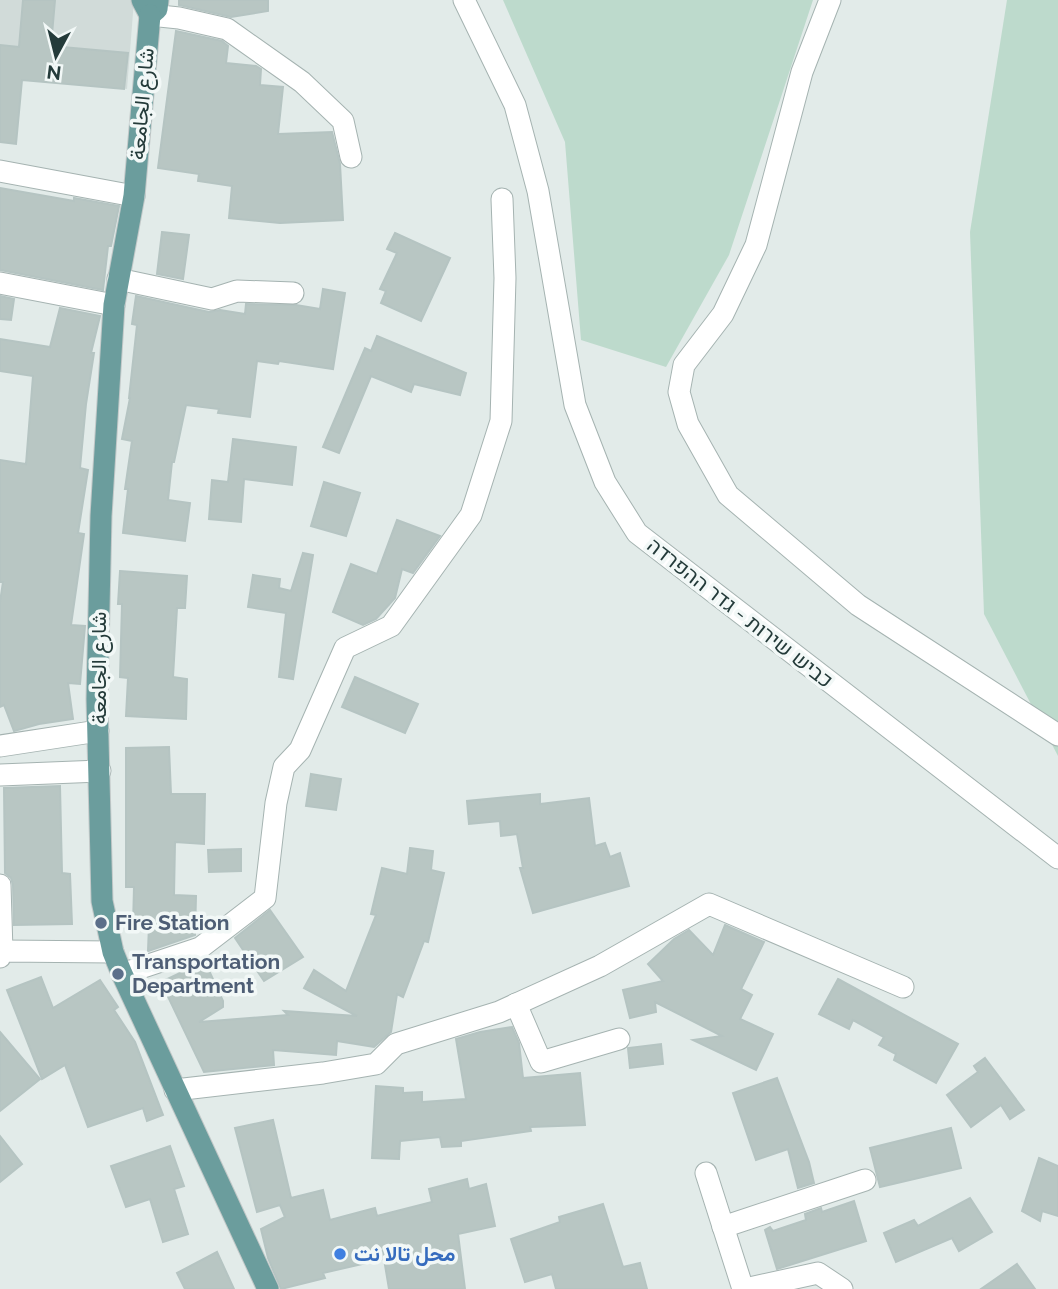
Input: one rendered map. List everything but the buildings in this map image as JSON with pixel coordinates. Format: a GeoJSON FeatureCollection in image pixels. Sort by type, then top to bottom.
{"type":"FeatureCollection","features":[{"type":"Feature","properties":{"kind":"main road","name":"شارع الجامعة"},"geometry":{"type":"LineString","coordinates":[[150,5],[134,195],[114,305],[101,516],[99,731],[102,901],[113,952],[122,974],[268,1289]]}},
{"type":"Feature","properties":{"kind":"street","name":"כביש שירות - גדר ההפרדה"},"geometry":{"type":"LineString","coordinates":[[464,0],[515,105],[538,191],[575,405],[605,482],[637,533],[1058,858]]}},
{"type":"Feature","properties":{"kind":"street"},"geometry":{"type":"LineString","coordinates":[[830,0],[802,72],[756,245],[723,314],[684,365],[679,392],[688,424],[728,495],[848,596],[1058,735]]}},
{"type":"Feature","properties":{"kind":"street"},"geometry":{"type":"LineString","coordinates":[[150,5],[179,18],[227,29],[302,82],[343,121],[351,157]]}},
{"type":"Feature","properties":{"kind":"street"},"geometry":{"type":"LineString","coordinates":[[0,171],[134,195]]}},
{"type":"Feature","properties":{"kind":"street"},"geometry":{"type":"LineString","coordinates":[[122,974],[200,948],[265,898],[276,803],[284,767],[300,750],[345,648],[391,626],[471,515],[501,421],[505,278],[502,199]]}},
{"type":"Feature","properties":{"kind":"street"},"geometry":{"type":"LineString","coordinates":[[118,279],[212,299],[237,291],[293,293]]}},
{"type":"Feature","properties":{"kind":"street"},"geometry":{"type":"LineString","coordinates":[[0,283],[114,305]]}},
{"type":"Feature","properties":{"kind":"street"},"geometry":{"type":"LineString","coordinates":[[0,746],[99,731]]}},
{"type":"Feature","properties":{"kind":"street"},"geometry":{"type":"LineString","coordinates":[[0,775],[100,771]]}},
{"type":"Feature","properties":{"kind":"street"},"geometry":{"type":"LineString","coordinates":[[0,885],[1,954],[113,952]]}},
{"type":"Feature","properties":{"kind":"street"},"geometry":{"type":"LineString","coordinates":[[175,1090],[323,1073],[376,1064],[396,1044],[499,1012],[600,966],[709,904],[903,988]]}},
{"type":"Feature","properties":{"kind":"street"},"geometry":{"type":"LineString","coordinates":[[516,1004],[541,1062],[619,1039]]}},
{"type":"Feature","properties":{"kind":"street"},"geometry":{"type":"LineString","coordinates":[[706,1173],[744,1289],[818,1273],[842,1289]]}},
{"type":"Feature","properties":{"kind":"street"},"geometry":{"type":"LineString","coordinates":[[723,1227],[865,1180]]}},
{"type":"Feature","properties":{"kind":"shaded area"},"geometry":{"type":"Polygon","coordinates":[[[0,0],[134,0],[127,89],[0,74],[0,0]]]}},
{"type":"Feature","properties":{"kind":"green space"},"geometry":{"type":"Polygon","coordinates":[[[503,0],[813,0],[729,255],[666,367],[581,340],[565,142],[503,0]]]}},
{"type":"Feature","properties":{"kind":"green space"},"geometry":{"type":"Polygon","coordinates":[[[1007,0],[1058,0],[1058,756],[984,614],[970,232],[1007,0]]]}},
{"type":"Feature","properties":{"kind":"place","name":"Fire Station"},"geometry":{"type":"Point","coordinates":[101,923]}},
{"type":"Feature","properties":{"kind":"place","name":"Transportation Department"},"geometry":{"type":"Point","coordinates":[118,974]}},
{"type":"Feature","properties":{"kind":"place","name":"محل تالا نت"},"geometry":{"type":"Point","coordinates":[340,1254]}}]}
